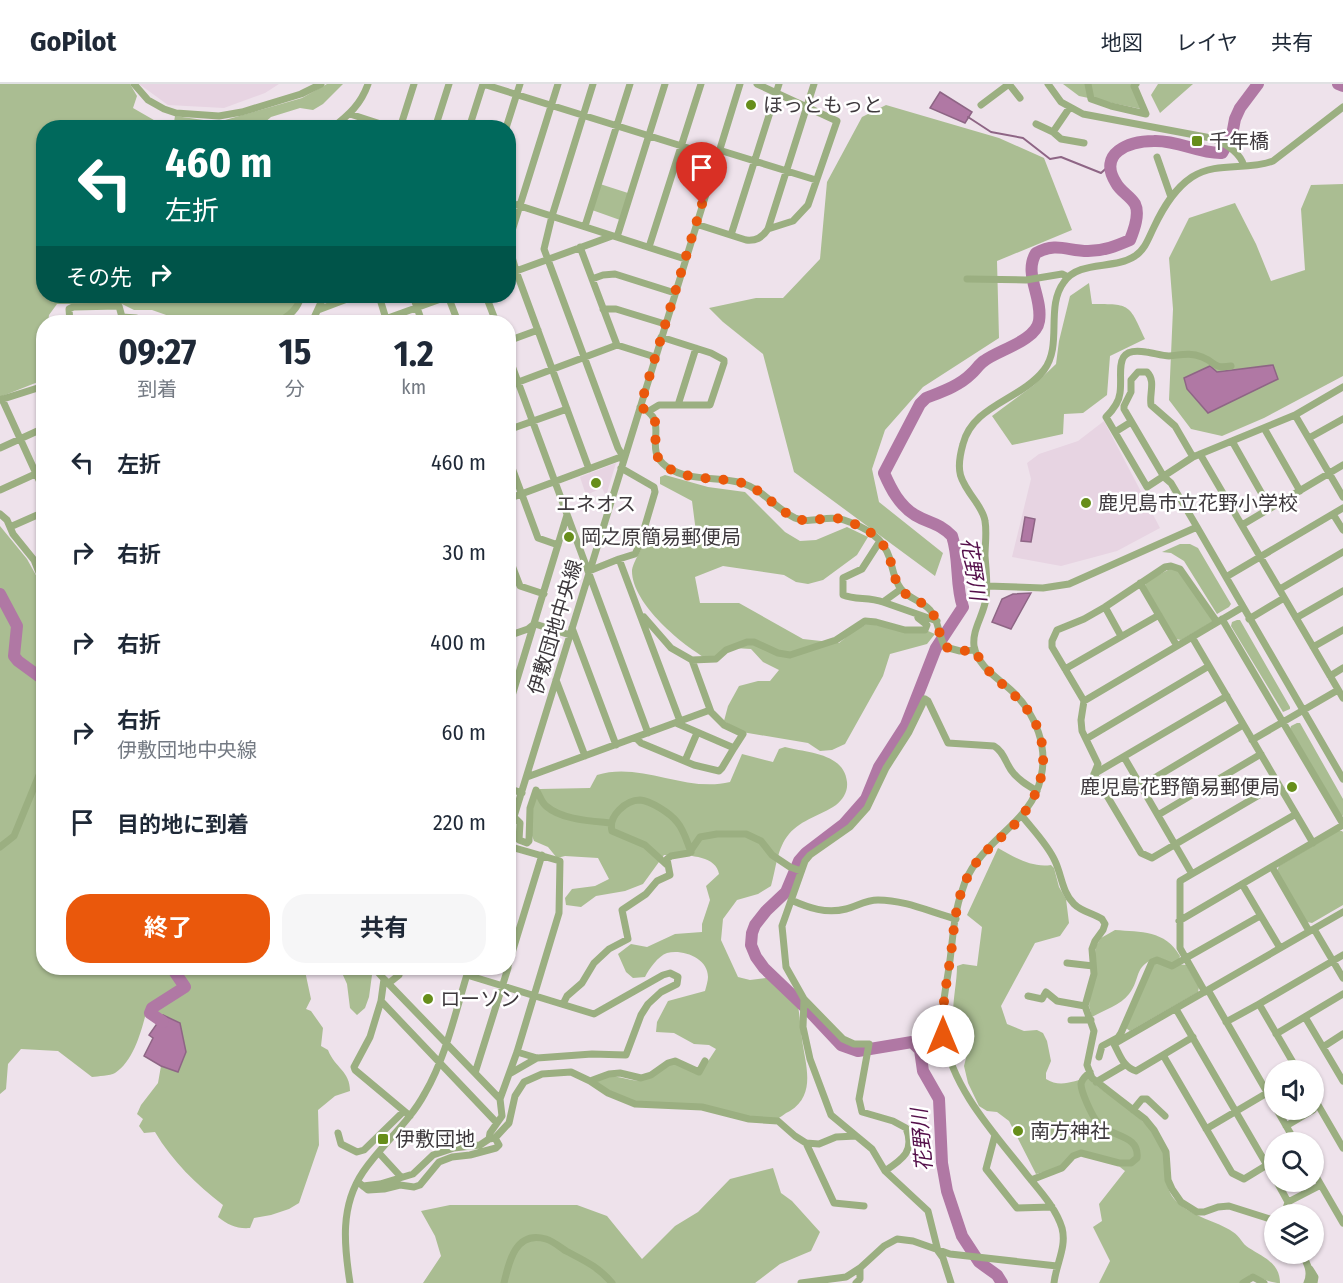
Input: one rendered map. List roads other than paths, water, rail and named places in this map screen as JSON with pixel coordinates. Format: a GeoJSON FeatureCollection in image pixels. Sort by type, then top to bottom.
{"type":"FeatureCollection","features":[{"type":"Feature","properties":{"kind":"street"},"geometry":{"type":"LineString","coordinates":[[134,84],[148,100],[164,109],[176,113],[219,116],[250,110],[301,94],[321,84]]}},
{"type":"Feature","properties":{"kind":"street"},"geometry":{"type":"LineString","coordinates":[[342,120],[350,114],[363,96],[368,84]]}},
{"type":"Feature","properties":{"kind":"street"},"geometry":{"type":"LineString","coordinates":[[403,120],[414,84]]}},
{"type":"Feature","properties":{"kind":"street"},"geometry":{"type":"LineString","coordinates":[[438,120],[449,84]]}},
{"type":"Feature","properties":{"kind":"street"},"geometry":{"type":"LineString","coordinates":[[472,120],[483,84],[681,146],[755,162],[816,180]]}},
{"type":"Feature","properties":{"kind":"street"},"geometry":{"type":"LineString","coordinates":[[508,120],[520,84]]}},
{"type":"Feature","properties":{"kind":"street"},"geometry":{"type":"LineString","coordinates":[[516,218],[558,84]]}},
{"type":"Feature","properties":{"kind":"street"},"geometry":{"type":"LineString","coordinates":[[594,84],[552,216],[544,249],[618,448],[624,458]]}},
{"type":"Feature","properties":{"kind":"street"},"geometry":{"type":"LineString","coordinates":[[585,226],[630,84]]}},
{"type":"Feature","properties":{"kind":"street"},"geometry":{"type":"LineString","coordinates":[[614,236],[665,84]]}},
{"type":"Feature","properties":{"kind":"street"},"geometry":{"type":"LineString","coordinates":[[650,247],[701,84]]}},
{"type":"Feature","properties":{"kind":"street","name":"伊敷団地中央線"},"geometry":{"type":"LineString","coordinates":[[516,812],[740,84]]}},
{"type":"Feature","properties":{"kind":"street"},"geometry":{"type":"LineString","coordinates":[[757,84],[837,121],[808,206],[793,221],[768,230]]}},
{"type":"Feature","properties":{"kind":"street"},"geometry":{"type":"LineString","coordinates":[[731,235],[779,84]]}},
{"type":"Feature","properties":{"kind":"street"},"geometry":{"type":"LineString","coordinates":[[696,224],[753,241],[764,235],[768,230],[814,84]]}},
{"type":"Feature","properties":{"kind":"street"},"geometry":{"type":"LineString","coordinates":[[981,105],[1009,84],[1020,98]]}},
{"type":"Feature","properties":{"kind":"street"},"geometry":{"type":"LineString","coordinates":[[1048,84],[1057,97],[1083,114],[1221,142],[1242,158],[1244,166]]}},
{"type":"Feature","properties":{"kind":"street"},"geometry":{"type":"LineString","coordinates":[[1088,84],[1091,99],[1146,114],[1134,86],[1136,84]]}},
{"type":"Feature","properties":{"kind":"street"},"geometry":{"type":"LineString","coordinates":[[1054,1283],[1062,1247],[1061,1227],[1052,1207],[995,1134],[965,1089],[951,1063],[943,1036],[943,1013],[962,890],[981,855],[1022,816],[1032,802],[1041,778],[1043,758],[1034,720],[1015,694],[984,667],[975,650],[975,633],[985,605],[987,586],[985,518],[959,474],[963,443],[975,420],[1019,392],[1045,369],[1052,349],[1058,291],[1068,277],[1085,269],[1134,257],[1143,248],[1171,198],[1184,183],[1202,171],[1209,168],[1262,166],[1274,161],[1343,106]]}},
{"type":"Feature","properties":{"kind":"street"},"geometry":{"type":"LineString","coordinates":[[1053,132],[1070,107]]}},
{"type":"Feature","properties":{"kind":"street"},"geometry":{"type":"LineString","coordinates":[[350,114],[368,120]]}},
{"type":"Feature","properties":{"kind":"street"},"geometry":{"type":"LineString","coordinates":[[1036,124],[1053,132],[1061,139],[1084,142]]}},
{"type":"Feature","properties":{"kind":"street"},"geometry":{"type":"LineString","coordinates":[[1156,157],[1171,198]]}},
{"type":"Feature","properties":{"kind":"street"},"geometry":{"type":"LineString","coordinates":[[516,205],[685,259]]}},
{"type":"Feature","properties":{"kind":"street"},"geometry":{"type":"LineString","coordinates":[[516,271],[614,236]]}},
{"type":"Feature","properties":{"kind":"street"},"geometry":{"type":"LineString","coordinates":[[580,248],[617,345]]}},
{"type":"Feature","properties":{"kind":"street"},"geometry":{"type":"LineString","coordinates":[[592,279],[615,274],[675,293]]}},
{"type":"Feature","properties":{"kind":"street"},"geometry":{"type":"LineString","coordinates":[[967,279],[1032,279],[1062,274],[1068,277]]}},
{"type":"Feature","properties":{"kind":"street"},"geometry":{"type":"LineString","coordinates":[[516,281],[538,330],[589,469]]}},
{"type":"Feature","properties":{"kind":"street"},"geometry":{"type":"LineString","coordinates":[[289,315],[298,303]]}},
{"type":"Feature","properties":{"kind":"street"},"geometry":{"type":"LineString","coordinates":[[316,315],[321,303]]}},
{"type":"Feature","properties":{"kind":"street"},"geometry":{"type":"LineString","coordinates":[[318,310],[336,303]]}},
{"type":"Feature","properties":{"kind":"street"},"geometry":{"type":"LineString","coordinates":[[415,303],[419,315]]}},
{"type":"Feature","properties":{"kind":"street"},"geometry":{"type":"LineString","coordinates":[[400,315],[430,303]]}},
{"type":"Feature","properties":{"kind":"street"},"geometry":{"type":"LineString","coordinates":[[69,315],[69,309],[73,307],[119,306],[121,315]]}},
{"type":"Feature","properties":{"kind":"street"},"geometry":{"type":"LineString","coordinates":[[603,309],[616,309],[665,324]]}},
{"type":"Feature","properties":{"kind":"street"},"geometry":{"type":"LineString","coordinates":[[516,338],[538,330]]}},
{"type":"Feature","properties":{"kind":"street"},"geometry":{"type":"LineString","coordinates":[[649,411],[659,405],[707,406],[712,403],[724,360],[711,353],[661,337]]}},
{"type":"Feature","properties":{"kind":"street"},"geometry":{"type":"LineString","coordinates":[[516,383],[617,345],[655,357]]}},
{"type":"Feature","properties":{"kind":"street"},"geometry":{"type":"LineString","coordinates":[[678,405],[696,348]]}},
{"type":"Feature","properties":{"kind":"street"},"geometry":{"type":"LineString","coordinates":[[1232,366],[1217,367],[1203,357],[1186,353],[1167,356],[1142,351],[1128,353],[1122,358],[1120,392],[1106,417],[1147,487],[1196,456],[1295,415],[1343,387]]}},
{"type":"Feature","properties":{"kind":"street"},"geometry":{"type":"LineString","coordinates":[[1343,698],[1242,525],[1175,426],[1151,405],[1153,380],[1147,372],[1138,372],[1131,380],[1131,392],[1124,406],[1131,422],[1197,526],[1343,779]]}},
{"type":"Feature","properties":{"kind":"street"},"geometry":{"type":"LineString","coordinates":[[516,375],[648,733]]}},
{"type":"Feature","properties":{"kind":"street"},"geometry":{"type":"LineString","coordinates":[[0,490],[36,474],[1,400],[36,389]]}},
{"type":"Feature","properties":{"kind":"street"},"geometry":{"type":"LineString","coordinates":[[640,407],[649,411],[656,422],[655,440],[658,458],[671,469],[692,476],[749,485],[798,519],[808,521],[837,518],[866,529],[885,548],[901,589],[910,598],[925,605],[937,621],[940,638],[945,647],[960,651],[975,650]]}},
{"type":"Feature","properties":{"kind":"street"},"geometry":{"type":"LineString","coordinates":[[516,427],[567,409]]}},
{"type":"Feature","properties":{"kind":"street"},"geometry":{"type":"LineString","coordinates":[[1295,415],[1343,497]]}},
{"type":"Feature","properties":{"kind":"street"},"geometry":{"type":"LineString","coordinates":[[1309,438],[1343,419]]}},
{"type":"Feature","properties":{"kind":"street"},"geometry":{"type":"LineString","coordinates":[[1115,432],[1131,422]]}},
{"type":"Feature","properties":{"kind":"street"},"geometry":{"type":"LineString","coordinates":[[1264,428],[1300,490]]}},
{"type":"Feature","properties":{"kind":"street"},"geometry":{"type":"LineString","coordinates":[[0,448],[36,432]]}},
{"type":"Feature","properties":{"kind":"street"},"geometry":{"type":"LineString","coordinates":[[1232,441],[1270,508]]}},
{"type":"Feature","properties":{"kind":"street"},"geometry":{"type":"LineString","coordinates":[[516,496],[618,458],[624,458]]}},
{"type":"Feature","properties":{"kind":"street"},"geometry":{"type":"LineString","coordinates":[[1242,525],[1343,465]]}},
{"type":"Feature","properties":{"kind":"street"},"geometry":{"type":"LineString","coordinates":[[589,572],[635,554],[656,492],[654,487],[621,468]]}},
{"type":"Feature","properties":{"kind":"street"},"geometry":{"type":"LineString","coordinates":[[516,479],[538,538],[558,545]]}},
{"type":"Feature","properties":{"kind":"street"},"geometry":{"type":"LineString","coordinates":[[1226,577],[1343,508]]}},
{"type":"Feature","properties":{"kind":"street"},"geometry":{"type":"LineString","coordinates":[[0,514],[7,520],[13,534],[36,565]]}},
{"type":"Feature","properties":{"kind":"street"},"geometry":{"type":"LineString","coordinates":[[1333,514],[1343,530]]}},
{"type":"Feature","properties":{"kind":"street"},"geometry":{"type":"LineString","coordinates":[[516,685],[567,515]]}},
{"type":"Feature","properties":{"kind":"street"},"geometry":{"type":"LineString","coordinates":[[10,527],[36,516]]}},
{"type":"Feature","properties":{"kind":"street"},"geometry":{"type":"LineString","coordinates":[[987,586],[1043,588],[1069,584],[1197,526]]}},
{"type":"Feature","properties":{"kind":"street"},"geometry":{"type":"LineString","coordinates":[[880,541],[862,569],[843,578],[841,586],[843,595],[870,598],[937,621]]}},
{"type":"Feature","properties":{"kind":"street"},"geometry":{"type":"LineString","coordinates":[[1280,589],[1343,552]]}},
{"type":"Feature","properties":{"kind":"street"},"geometry":{"type":"LineString","coordinates":[[620,560],[678,722],[697,733],[734,748]]}},
{"type":"Feature","properties":{"kind":"street"},"geometry":{"type":"LineString","coordinates":[[1094,774],[1098,764],[1086,740],[1081,720],[1083,701],[1052,646],[1052,640],[1057,630],[1105,607],[1165,567],[1180,569],[1219,620],[1343,825],[1179,921]]}},
{"type":"Feature","properties":{"kind":"street"},"geometry":{"type":"LineString","coordinates":[[516,576],[520,586],[543,594]]}},
{"type":"Feature","properties":{"kind":"street"},"geometry":{"type":"LineString","coordinates":[[1140,584],[1177,646]]}},
{"type":"Feature","properties":{"kind":"street"},"geometry":{"type":"LineString","coordinates":[[883,602],[901,589]]}},
{"type":"Feature","properties":{"kind":"street"},"geometry":{"type":"LineString","coordinates":[[1296,618],[1343,591]]}},
{"type":"Feature","properties":{"kind":"street"},"geometry":{"type":"LineString","coordinates":[[1250,619],[1284,598]]}},
{"type":"Feature","properties":{"kind":"street"},"geometry":{"type":"LineString","coordinates":[[1105,607],[1121,636]]}},
{"type":"Feature","properties":{"kind":"street"},"geometry":{"type":"LineString","coordinates":[[1083,701],[1243,607]]}},
{"type":"Feature","properties":{"kind":"street"},"geometry":{"type":"LineString","coordinates":[[640,613],[671,648],[692,660],[712,661],[726,650],[747,642],[754,642],[778,653],[790,655],[836,640],[865,621],[921,632],[927,625],[918,618],[917,614]]}},
{"type":"Feature","properties":{"kind":"street"},"geometry":{"type":"LineString","coordinates":[[1065,669],[1159,615]]}},
{"type":"Feature","properties":{"kind":"street"},"geometry":{"type":"LineString","coordinates":[[516,633],[535,624],[571,632],[616,745]]}},
{"type":"Feature","properties":{"kind":"street"},"geometry":{"type":"LineString","coordinates":[[1314,648],[1343,630]]}},
{"type":"Feature","properties":{"kind":"street"},"geometry":{"type":"LineString","coordinates":[[1192,637],[1313,843]]}},
{"type":"Feature","properties":{"kind":"street"},"geometry":{"type":"LineString","coordinates":[[636,738],[641,743],[685,761],[719,771],[723,768],[743,734],[724,725],[710,710],[692,660]]}},
{"type":"Feature","properties":{"kind":"street"},"geometry":{"type":"LineString","coordinates":[[1086,740],[1209,666]]}},
{"type":"Feature","properties":{"kind":"street"},"geometry":{"type":"LineString","coordinates":[[1330,676],[1343,668]]}},
{"type":"Feature","properties":{"kind":"street"},"geometry":{"type":"LineString","coordinates":[[556,680],[585,756]]}},
{"type":"Feature","properties":{"kind":"street"},"geometry":{"type":"LineString","coordinates":[[1252,740],[1338,690]]}},
{"type":"Feature","properties":{"kind":"street"},"geometry":{"type":"LineString","coordinates":[[1094,774],[1227,696]]}},
{"type":"Feature","properties":{"kind":"street"},"geometry":{"type":"LineString","coordinates":[[885,1171],[908,1152],[910,1144],[908,1130],[893,1121],[862,1112],[860,1108],[859,1100],[869,1044],[854,1044],[843,1039],[804,999],[786,967],[782,921],[801,871],[810,855],[843,832],[867,808],[886,768],[909,732],[925,699],[948,743],[994,746],[1000,750],[1011,770],[1037,791]]}},
{"type":"Feature","properties":{"kind":"street"},"geometry":{"type":"LineString","coordinates":[[526,777],[710,710]]}},
{"type":"Feature","properties":{"kind":"street"},"geometry":{"type":"LineString","coordinates":[[1141,786],[1243,725]]}},
{"type":"Feature","properties":{"kind":"street"},"geometry":{"type":"LineString","coordinates":[[685,761],[697,733]]}},
{"type":"Feature","properties":{"kind":"street"},"geometry":{"type":"LineString","coordinates":[[1158,815],[1261,754]]}},
{"type":"Feature","properties":{"kind":"street"},"geometry":{"type":"LineString","coordinates":[[1124,756],[1192,874]]}},
{"type":"Feature","properties":{"kind":"street"},"geometry":{"type":"LineString","coordinates":[[1094,774],[1141,853],[1152,858],[1278,784]]}},
{"type":"Feature","properties":{"kind":"street"},"geometry":{"type":"LineString","coordinates":[[0,847],[14,836],[36,782]]}},
{"type":"Feature","properties":{"kind":"street"},"geometry":{"type":"LineString","coordinates":[[516,820],[520,823],[519,840],[527,843],[530,808],[536,790],[543,802],[550,808],[572,818],[611,823]]}},
{"type":"Feature","properties":{"kind":"street"},"geometry":{"type":"LineString","coordinates":[[516,791],[522,793]]}},
{"type":"Feature","properties":{"kind":"street"},"geometry":{"type":"LineString","coordinates":[[667,865],[645,845],[612,831],[611,823],[615,813],[636,801],[644,801],[676,820],[691,852]]}},
{"type":"Feature","properties":{"kind":"street"},"geometry":{"type":"LineString","coordinates":[[1264,1088],[1180,948],[1180,881],[1296,814]]}},
{"type":"Feature","properties":{"kind":"street"},"geometry":{"type":"LineString","coordinates":[[1022,816],[1049,850],[1056,863],[1063,889],[1072,902],[1081,910],[1102,919],[1105,924],[1092,949],[1094,974],[1085,1006],[1094,1031],[1087,1065],[1096,1082],[1149,1123],[1164,1145],[1168,1158],[1168,1180],[1181,1202],[1197,1212],[1229,1206],[1264,1217]]}},
{"type":"Feature","properties":{"kind":"street"},"geometry":{"type":"LineString","coordinates":[[691,852],[698,839],[703,836],[743,833],[761,841],[772,855],[801,871]]}},
{"type":"Feature","properties":{"kind":"street"},"geometry":{"type":"LineString","coordinates":[[361,1184],[368,1190],[400,1185],[414,1187],[420,1185],[439,1162],[452,1156],[470,1155],[499,1146],[490,1133],[502,1116],[500,1099],[517,1052],[559,913],[560,861],[516,848]]}},
{"type":"Feature","properties":{"kind":"street"},"geometry":{"type":"LineString","coordinates":[[563,1004],[567,996],[582,983],[588,971],[599,959],[613,946],[628,939],[622,910],[646,894],[657,881],[670,875],[667,859],[691,852]]}},
{"type":"Feature","properties":{"kind":"street"},"geometry":{"type":"LineString","coordinates":[[516,941],[542,855]]}},
{"type":"Feature","properties":{"kind":"street"},"geometry":{"type":"LineString","coordinates":[[1272,867],[1343,978]]}},
{"type":"Feature","properties":{"kind":"street"},"geometry":{"type":"LineString","coordinates":[[1242,885],[1280,948]]}},
{"type":"Feature","properties":{"kind":"street"},"geometry":{"type":"LineString","coordinates":[[791,900],[814,910],[844,910],[879,900],[912,905],[956,919]]}},
{"type":"Feature","properties":{"kind":"street"},"geometry":{"type":"LineString","coordinates":[[1114,1044],[1343,912]]}},
{"type":"Feature","properties":{"kind":"street"},"geometry":{"type":"LineString","coordinates":[[1114,1044],[1152,962],[1157,960],[1172,966],[1260,916]]}},
{"type":"Feature","properties":{"kind":"street"},"geometry":{"type":"LineString","coordinates":[[1226,1022],[1343,955]]}},
{"type":"Feature","properties":{"kind":"street"},"geometry":{"type":"LineString","coordinates":[[1067,963],[1093,966]]}},
{"type":"Feature","properties":{"kind":"street"},"geometry":{"type":"LineString","coordinates":[[478,975],[594,1014],[663,975],[670,973],[679,978],[677,984],[660,992],[644,1009],[626,1055],[592,1054],[537,1058],[517,1052]]}},
{"type":"Feature","properties":{"kind":"street"},"geometry":{"type":"LineString","coordinates":[[381,975],[500,1099]]}},
{"type":"Feature","properties":{"kind":"street"},"geometry":{"type":"LineString","coordinates":[[399,975],[387,981],[370,1038],[354,1067],[407,1114]]}},
{"type":"Feature","properties":{"kind":"street"},"geometry":{"type":"LineString","coordinates":[[350,1283],[345,1251],[348,1207],[361,1184],[363,1172],[426,1093],[446,1042],[467,975]]}},
{"type":"Feature","properties":{"kind":"street"},"geometry":{"type":"LineString","coordinates":[[475,1073],[506,975]]}},
{"type":"Feature","properties":{"kind":"street"},"geometry":{"type":"LineString","coordinates":[[1028,996],[1042,999],[1046,992],[1057,1001],[1085,1006]]}},
{"type":"Feature","properties":{"kind":"street"},"geometry":{"type":"LineString","coordinates":[[1276,1034],[1343,994]]}},
{"type":"Feature","properties":{"kind":"street"},"geometry":{"type":"LineString","coordinates":[[804,999],[802,1012],[810,1059],[831,1115],[872,1149],[885,1171],[928,1210],[939,1251],[951,1283]]}},
{"type":"Feature","properties":{"kind":"street"},"geometry":{"type":"LineString","coordinates":[[381,1001],[497,1123]]}},
{"type":"Feature","properties":{"kind":"street"},"geometry":{"type":"LineString","coordinates":[[1259,1004],[1291,1060]]}},
{"type":"Feature","properties":{"kind":"street"},"geometry":{"type":"LineString","coordinates":[[1176,1009],[1264,1160]]}},
{"type":"Feature","properties":{"kind":"street"},"geometry":{"type":"LineString","coordinates":[[1305,1017],[1342,1076]]}},
{"type":"Feature","properties":{"kind":"street"},"geometry":{"type":"LineString","coordinates":[[1071,1020],[1091,1020]]}},
{"type":"Feature","properties":{"kind":"street"},"geometry":{"type":"LineString","coordinates":[[1323,1047],[1343,1035]]}},
{"type":"Feature","properties":{"kind":"street"},"geometry":{"type":"LineString","coordinates":[[1099,1057],[1102,1046],[1119,1036]]}},
{"type":"Feature","properties":{"kind":"street"},"geometry":{"type":"LineString","coordinates":[[1114,1044],[1128,1069],[1136,1071],[1192,1037]]}},
{"type":"Feature","properties":{"kind":"street"},"geometry":{"type":"LineString","coordinates":[[1163,1055],[1232,1173],[1244,1179],[1264,1167]]}},
{"type":"Feature","properties":{"kind":"street"},"geometry":{"type":"LineString","coordinates":[[510,1074],[537,1058]]}},
{"type":"Feature","properties":{"kind":"street"},"geometry":{"type":"LineString","coordinates":[[590,1081],[609,1074],[620,1073],[641,1078],[675,1061],[699,1072],[705,1061]]}},
{"type":"Feature","properties":{"kind":"street"},"geometry":{"type":"LineString","coordinates":[[1096,1082],[1125,1065]]}},
{"type":"Feature","properties":{"kind":"street"},"geometry":{"type":"LineString","coordinates":[[361,1184],[380,1184],[413,1174],[433,1155],[447,1149],[480,1145],[509,1123],[519,1088],[530,1078],[542,1074],[571,1072],[608,1093],[635,1104],[702,1107],[749,1119],[778,1121],[806,1143],[834,1203],[864,1206]]}},
{"type":"Feature","properties":{"kind":"street"},"geometry":{"type":"LineString","coordinates":[[1031,1180],[1062,1168],[1073,1156],[1081,1153],[1119,1163],[1131,1163],[1137,1158],[1138,1151],[1133,1142],[1098,1124],[1081,1086],[1082,1080],[1090,1072]]}},
{"type":"Feature","properties":{"kind":"street"},"geometry":{"type":"LineString","coordinates":[[1206,1129],[1264,1095]]}},
{"type":"Feature","properties":{"kind":"street"},"geometry":{"type":"LineString","coordinates":[[1133,1110],[1142,1099],[1147,1099],[1165,1116]]}},
{"type":"Feature","properties":{"kind":"street"},"geometry":{"type":"LineString","coordinates":[[338,1133],[341,1144],[357,1152],[364,1150],[407,1114]]}},
{"type":"Feature","properties":{"kind":"street"},"geometry":{"type":"LineString","coordinates":[[1324,1118],[1340,1135],[1343,1148]]}},
{"type":"Feature","properties":{"kind":"street"},"geometry":{"type":"LineString","coordinates":[[1283,1120],[1290,1132]]}},
{"type":"Feature","properties":{"kind":"street"},"geometry":{"type":"LineString","coordinates":[[1286,1126],[1296,1120]]}},
{"type":"Feature","properties":{"kind":"street"},"geometry":{"type":"LineString","coordinates":[[995,1134],[986,1169],[1017,1208],[1052,1207]]}},
{"type":"Feature","properties":{"kind":"street"},"geometry":{"type":"LineString","coordinates":[[806,1143],[819,1144],[836,1137],[856,1136]]}},
{"type":"Feature","properties":{"kind":"street"},"geometry":{"type":"LineString","coordinates":[[379,1153],[401,1177]]}},
{"type":"Feature","properties":{"kind":"street"},"geometry":{"type":"LineString","coordinates":[[1324,1190],[1343,1223]]}},
{"type":"Feature","properties":{"kind":"street"},"geometry":{"type":"LineString","coordinates":[[1283,1192],[1288,1202],[1307,1192]]}},
{"type":"Feature","properties":{"kind":"street"},"geometry":{"type":"LineString","coordinates":[[504,1283],[515,1249],[527,1239],[535,1238],[546,1239],[588,1262],[612,1283]]}},
{"type":"Feature","properties":{"kind":"street"},"geometry":{"type":"LineString","coordinates":[[801,1283],[838,1280],[846,1277],[860,1268],[884,1246],[897,1239],[913,1241],[939,1251],[966,1256],[1057,1266]]}},
{"type":"Feature","properties":{"kind":"street"},"geometry":{"type":"LineString","coordinates":[[1307,1283],[1309,1266]]}},
{"type":"Feature","properties":{"kind":"street"},"geometry":{"type":"LineString","coordinates":[[1309,1266],[1315,1277],[1314,1283]]}},
{"type":"Feature","properties":{"kind":"street"},"geometry":{"type":"LineString","coordinates":[[856,1283],[860,1280],[860,1268]]}},
{"type":"Feature","properties":{"kind":"street"},"geometry":{"type":"LineString","coordinates":[[1243,1283],[1253,1277],[1264,1283]]}},
{"type":"Feature","properties":{"kind":"waterway","name":"花野川"},"geometry":{"type":"LineString","coordinates":[[1002,1283],[997,1275],[979,1262],[962,1236],[947,1191],[942,1163],[939,1099],[923,1071],[920,1050],[912,1042],[858,1051],[841,1045],[764,968],[751,945],[752,933],[766,911],[786,892],[799,861],[844,824],[866,799],[879,767],[906,725],[936,648],[963,607],[952,536],[942,528],[915,515],[904,506],[884,473],[920,404],[926,398],[961,382],[982,362],[1024,340],[1036,328],[1039,312],[1032,277],[1036,253],[1050,248],[1099,250],[1130,240],[1137,212],[1135,204],[1118,186],[1111,173],[1110,164],[1118,151],[1135,143],[1163,141],[1222,153],[1232,135],[1240,108],[1258,84]]}},
{"type":"Feature","properties":{"kind":"waterway","name":"花野川"},"geometry":{"type":"LineString","coordinates":[[1338,84],[1343,86]]}},
{"type":"Feature","properties":{"kind":"waterway"},"geometry":{"type":"LineString","coordinates":[[968,117],[991,132],[1023,138],[1050,159],[1061,157],[1101,173],[1111,164]]}},
{"type":"Feature","properties":{"kind":"waterway"},"geometry":{"type":"LineString","coordinates":[[0,594],[17,626],[14,656],[36,674]]}},
{"type":"Feature","properties":{"kind":"waterway"},"geometry":{"type":"LineString","coordinates":[[163,1022],[150,1013],[152,1008],[185,987],[177,975]]}},
{"type":"Feature","properties":{"kind":"place","name":"ほっともっと"},"geometry":{"type":"Point","coordinates":[751,105]}},
{"type":"Feature","properties":{"kind":"place","name":"千年橋"},"geometry":{"type":"Point","coordinates":[1197,141]}},
{"type":"Feature","properties":{"kind":"place","name":"エネオス"},"geometry":{"type":"Point","coordinates":[596,483]}},
{"type":"Feature","properties":{"kind":"place","name":"鹿児島市立花野小学校"},"geometry":{"type":"Point","coordinates":[1086,503]}},
{"type":"Feature","properties":{"kind":"place","name":"岡之原簡易郵便局"},"geometry":{"type":"Point","coordinates":[569,537]}},
{"type":"Feature","properties":{"kind":"place","name":"鹿児島花野簡易郵便局"},"geometry":{"type":"Point","coordinates":[1292,787]}},
{"type":"Feature","properties":{"kind":"place","name":"ローソン"},"geometry":{"type":"Point","coordinates":[428,999]}},
{"type":"Feature","properties":{"kind":"place","name":"南方神社"},"geometry":{"type":"Point","coordinates":[1018,1131]}},
{"type":"Feature","properties":{"kind":"place","name":"伊敷団地"},"geometry":{"type":"Point","coordinates":[383,1139]}}]}
